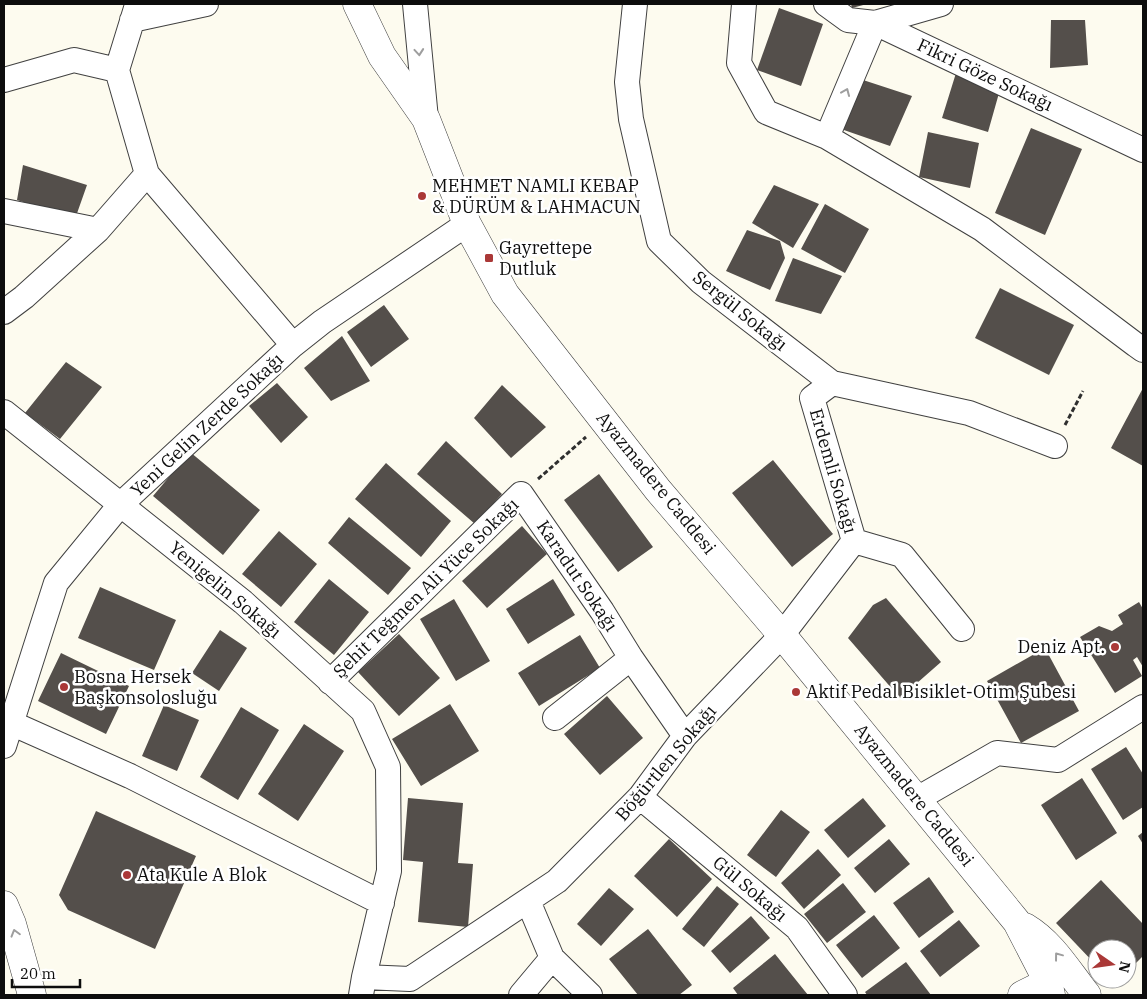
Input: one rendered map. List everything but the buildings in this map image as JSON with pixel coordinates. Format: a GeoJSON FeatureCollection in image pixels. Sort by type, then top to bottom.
{"type":"FeatureCollection","features":[{"type":"Feature","properties":{"kind":"street"},"geometry":{"type":"LineString","coordinates":[[4,80],[74,60],[117,70],[134,12],[206,4]]}},
{"type":"Feature","properties":{"kind":"street","name":"Ayazmadere Caddesi"},"geometry":{"type":"LineString","coordinates":[[357,4],[382,56],[426,119],[468,224],[505,294],[658,490],[782,635],[1017,922],[1050,989]]}},
{"type":"Feature","properties":{"kind":"street"},"geometry":{"type":"LineString","coordinates":[[415,4],[426,119]]}},
{"type":"Feature","properties":{"kind":"street"},"geometry":{"type":"LineString","coordinates":[[621,4],[632,37]]}},
{"type":"Feature","properties":{"kind":"street","name":"Sergül Sokağı"},"geometry":{"type":"LineString","coordinates":[[635,4],[627,82],[631,119],[658,241],[701,282],[832,383],[969,413],[1055,446]]}},
{"type":"Feature","properties":{"kind":"street"},"geometry":{"type":"LineString","coordinates":[[744,4],[739,63],[766,112],[827,137],[982,229],[1143,350]]}},
{"type":"Feature","properties":{"kind":"street","name":"Fikri Göze Sokağı"},"geometry":{"type":"LineString","coordinates":[[826,4],[848,20],[875,23],[1143,150]]}},
{"type":"Feature","properties":{"kind":"street"},"geometry":{"type":"LineString","coordinates":[[827,137],[875,23],[941,4]]}},
{"type":"Feature","properties":{"kind":"street","name":"Yeni Gelin Zerde Sokağı"},"geometry":{"type":"LineString","coordinates":[[117,70],[146,174],[294,345]]}},
{"type":"Feature","properties":{"kind":"street"},"geometry":{"type":"LineString","coordinates":[[4,312],[24,297],[98,230],[146,174]]}},
{"type":"Feature","properties":{"kind":"street"},"geometry":{"type":"LineString","coordinates":[[4,212],[98,230]]}},
{"type":"Feature","properties":{"kind":"street","name":"Yeni Gelin Zerde Sokağı"},"geometry":{"type":"LineString","coordinates":[[120,505],[294,345],[322,322],[468,224]]}},
{"type":"Feature","properties":{"kind":"street","name":"Erdemli Sokağı"},"geometry":{"type":"LineString","coordinates":[[782,635],[854,541],[812,398],[832,383]]}},
{"type":"Feature","properties":{"kind":"street","name":"Yenigelin Sokağı"},"geometry":{"type":"LineString","coordinates":[[4,412],[243,602],[363,711],[388,767],[389,871],[363,986]]}},
{"type":"Feature","properties":{"kind":"street","name":"Karadut Sokağı"},"geometry":{"type":"LineString","coordinates":[[521,494],[685,736]]}},
{"type":"Feature","properties":{"kind":"street","name":"Şehit Teğmen Ali Yüce Sokağı"},"geometry":{"type":"LineString","coordinates":[[330,682],[521,494]]}},
{"type":"Feature","properties":{"kind":"street"},"geometry":{"type":"LineString","coordinates":[[4,746],[56,583],[120,505]]}},
{"type":"Feature","properties":{"kind":"street"},"geometry":{"type":"LineString","coordinates":[[854,541],[902,555],[962,629]]}},
{"type":"Feature","properties":{"kind":"street","name":"Böğürtlen Sokağı"},"geometry":{"type":"LineString","coordinates":[[363,986],[410,979],[557,881],[640,797],[685,736],[782,635]]}},
{"type":"Feature","properties":{"kind":"street"},"geometry":{"type":"LineString","coordinates":[[555,718],[631,658]]}},
{"type":"Feature","properties":{"kind":"street"},"geometry":{"type":"LineString","coordinates":[[917,799],[997,753],[1058,760],[1143,707]]}},
{"type":"Feature","properties":{"kind":"street"},"geometry":{"type":"LineString","coordinates":[[11,723],[130,776],[382,903]]}},
{"type":"Feature","properties":{"kind":"street","name":"Gül Sokağı"},"geometry":{"type":"LineString","coordinates":[[640,797],[796,928],[845,995]]}},
{"type":"Feature","properties":{"kind":"street"},"geometry":{"type":"LineString","coordinates":[[528,901],[552,958],[590,995]]}},
{"type":"Feature","properties":{"kind":"street"},"geometry":{"type":"LineString","coordinates":[[4,905],[12,924],[32,995]]}},
{"type":"Feature","properties":{"kind":"street","name":"Ayazmadere Caddesi"},"geometry":{"type":"LineString","coordinates":[[1017,922],[1034,933],[1052,949],[1087,995]]}},
{"type":"Feature","properties":{"kind":"street"},"geometry":{"type":"LineString","coordinates":[[521,995],[552,958]]}},
{"type":"Feature","properties":{"kind":"street"},"geometry":{"type":"LineString","coordinates":[[1022,995],[1050,989]]}},
{"type":"Feature","properties":{"kind":"path"},"geometry":{"type":"LineString","coordinates":[[1055,446],[1083,391]]}},
{"type":"Feature","properties":{"kind":"path"},"geometry":{"type":"LineString","coordinates":[[521,494],[604,420]]}},
{"type":"Feature","properties":{"kind":"place","name":"MEHMET NAMLI KEBAP & DÜRÜM & LAHMACUN"},"geometry":{"type":"Point","coordinates":[422,196]}},
{"type":"Feature","properties":{"kind":"place","name":"Gayrettepe Dutluk"},"geometry":{"type":"Point","coordinates":[489,258]}},
{"type":"Feature","properties":{"kind":"place","name":"Deniz Apt."},"geometry":{"type":"Point","coordinates":[1115,647]}},
{"type":"Feature","properties":{"kind":"place","name":"Bosna Hersek Başkonsolosluğu"},"geometry":{"type":"Point","coordinates":[64,687]}},
{"type":"Feature","properties":{"kind":"place","name":"Aktif Pedal Bisiklet-Otim Şubesi"},"geometry":{"type":"Point","coordinates":[796,692]}},
{"type":"Feature","properties":{"kind":"place","name":"Ata Kule A Blok"},"geometry":{"type":"Point","coordinates":[127,875]}}]}
